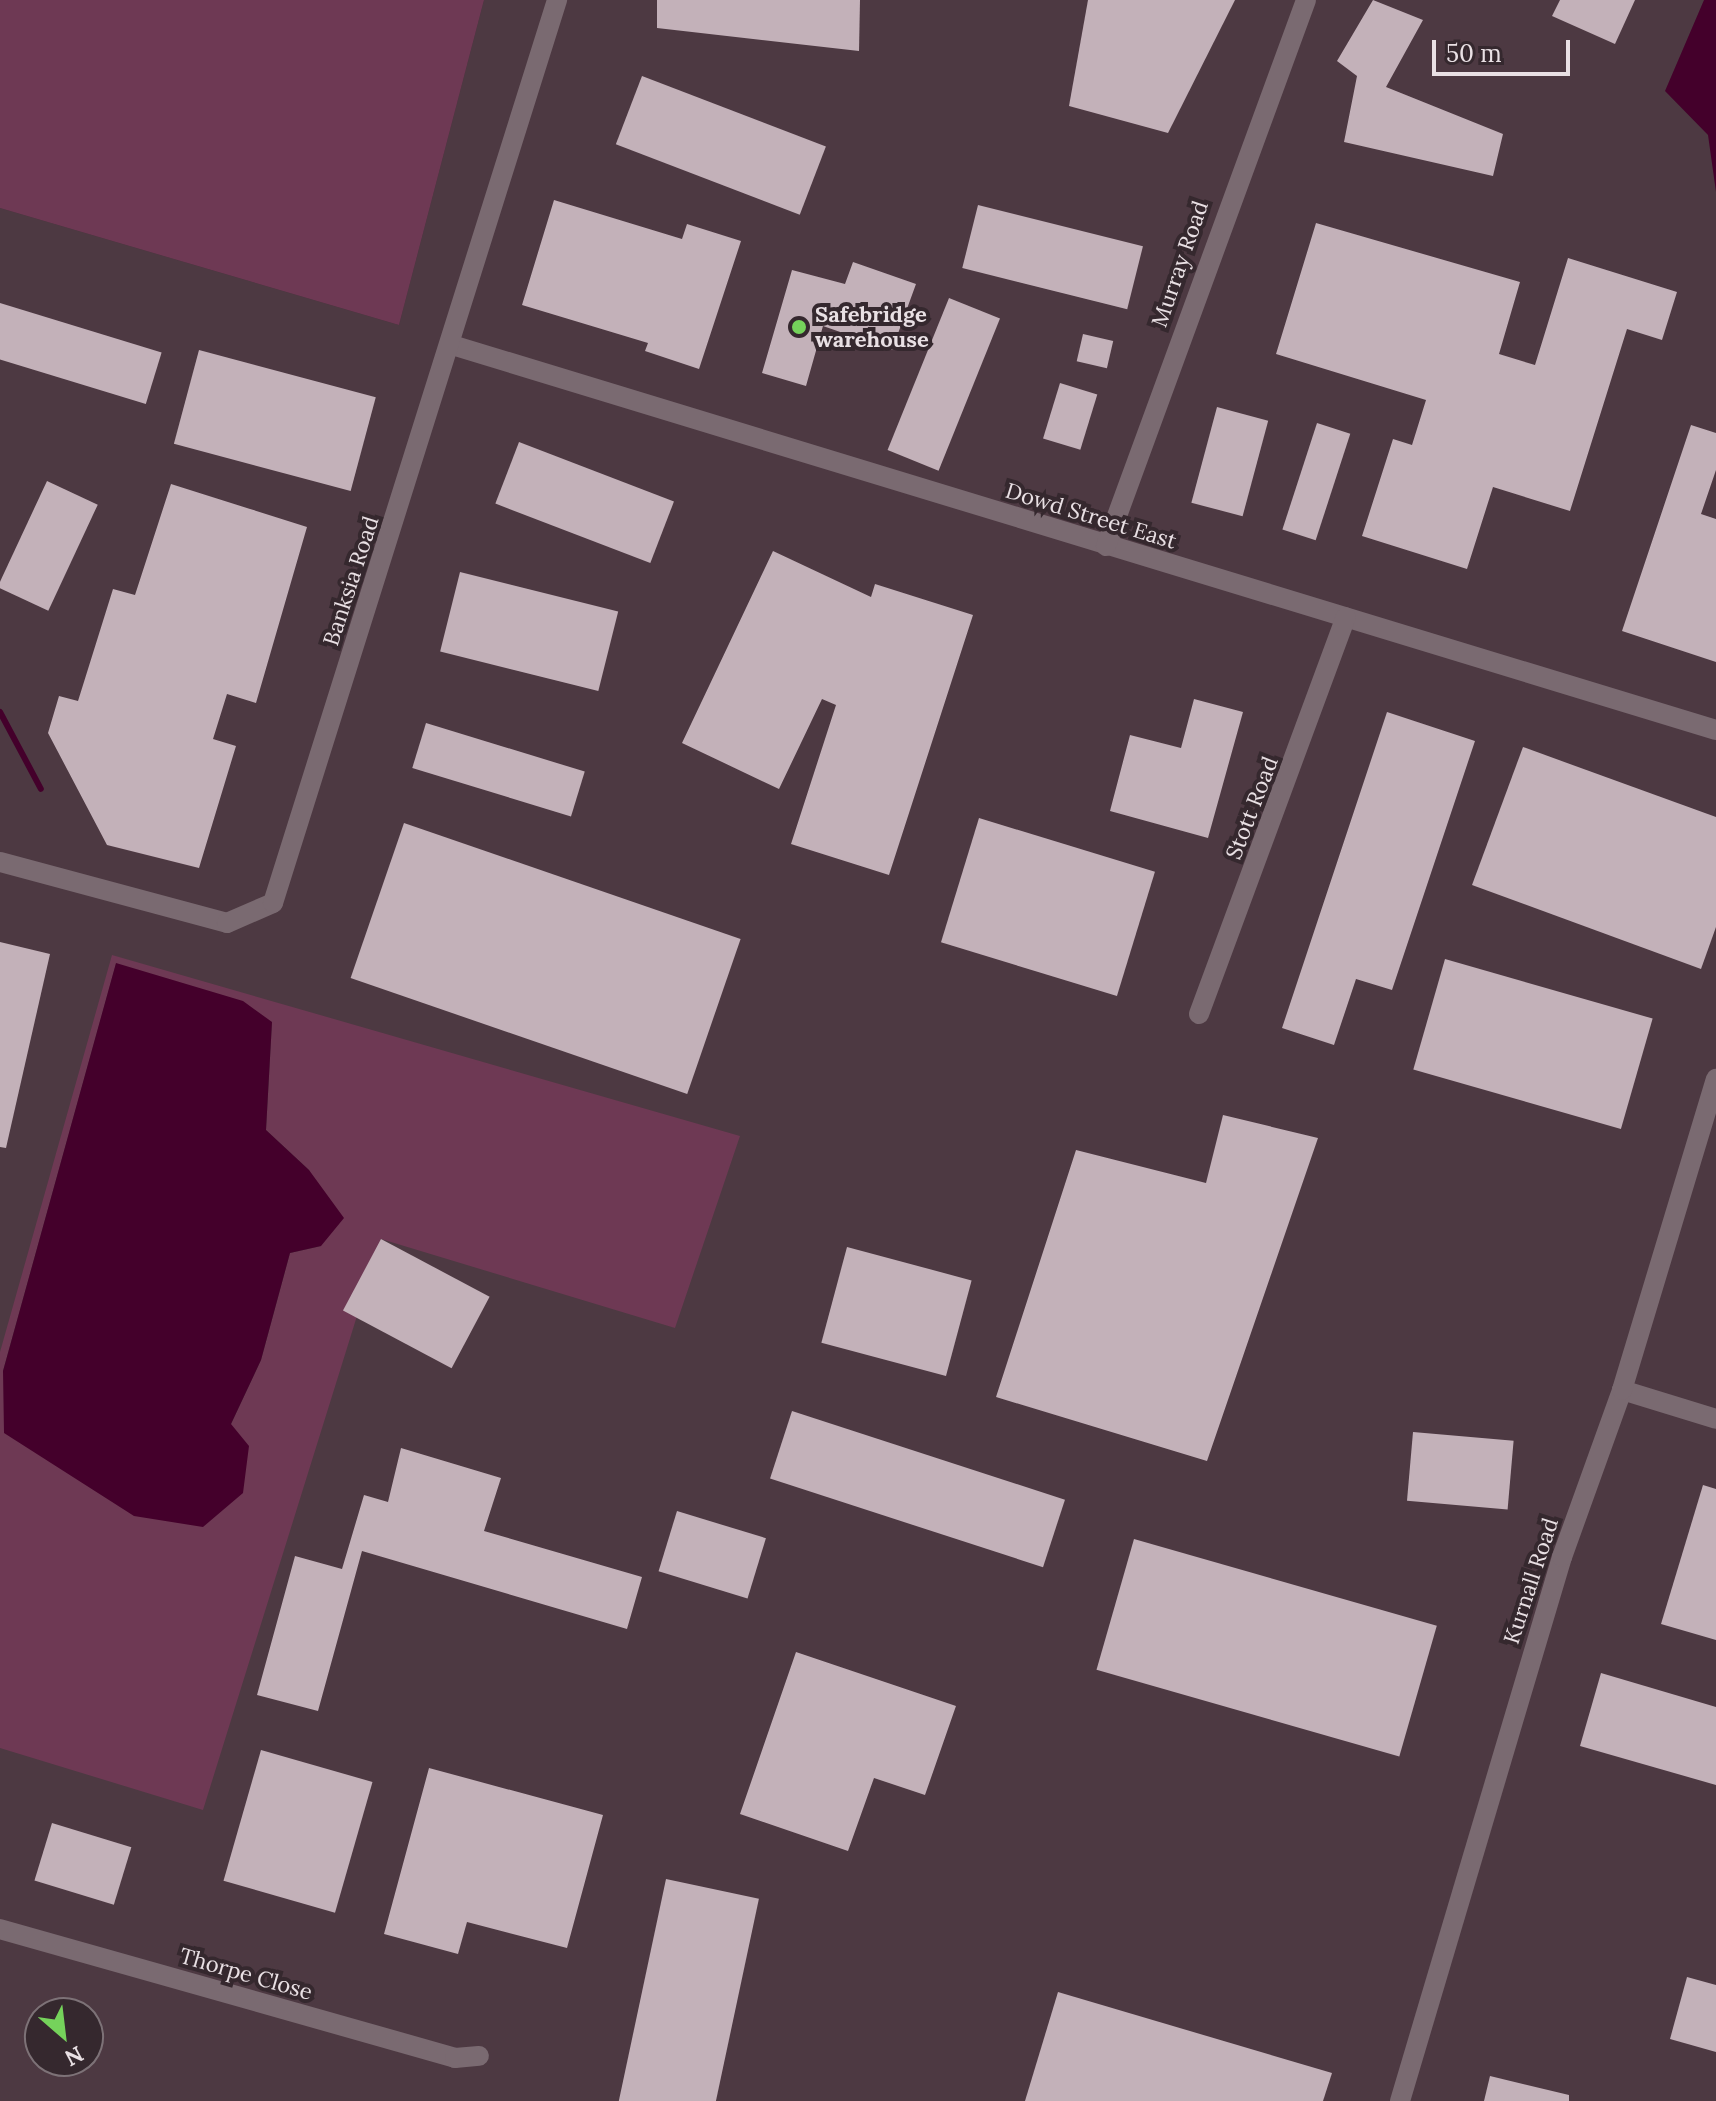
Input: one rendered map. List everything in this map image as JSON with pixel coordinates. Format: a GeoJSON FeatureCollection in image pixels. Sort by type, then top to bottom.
{"type":"FeatureCollection","features":[{"type":"Feature","properties":{"kind":"street","name":"Banksia Road"},"geometry":{"type":"LineString","coordinates":[[0,862],[227,923],[273,903],[452,345],[557,0]]}},
{"type":"Feature","properties":{"kind":"street","name":"Murray Road"},"geometry":{"type":"LineString","coordinates":[[1106,546],[1306,0]]}},
{"type":"Feature","properties":{"kind":"street","name":"Dowd Street East"},"geometry":{"type":"LineString","coordinates":[[452,345],[1716,730]]}},
{"type":"Feature","properties":{"kind":"street","name":"Stott Road"},"geometry":{"type":"LineString","coordinates":[[1199,1014],[1346,617]]}},
{"type":"Feature","properties":{"kind":"street","name":"Kurnall Road"},"geometry":{"type":"LineString","coordinates":[[1400,2101],[1562,1557],[1622,1390],[1716,1079]]}},
{"type":"Feature","properties":{"kind":"street"},"geometry":{"type":"LineString","coordinates":[[1622,1390],[1716,1419]]}},
{"type":"Feature","properties":{"kind":"street","name":"Thorpe Close"},"geometry":{"type":"LineString","coordinates":[[0,1929],[455,2058],[479,2056]]}},
{"type":"Feature","properties":{"kind":"shaded area"},"geometry":{"type":"Polygon","coordinates":[[[0,0],[484,0],[399,325],[0,208],[0,0]]]}},
{"type":"Feature","properties":{"kind":"shaded area"},"geometry":{"type":"Polygon","coordinates":[[[484,0],[1716,0],[1716,2101],[0,2101],[0,208],[399,325],[484,0]]]}},
{"type":"Feature","properties":{"kind":"shaded area"},"geometry":{"type":"Polygon","coordinates":[[[1704,0],[1716,0],[1716,192],[1708,135],[1665,91],[1704,0]]]}},
{"type":"Feature","properties":{"kind":"shaded area"},"geometry":{"type":"Polygon","coordinates":[[[112,955],[740,1136],[675,1328],[381,1239],[203,1810],[0,1748],[0,1352],[112,955]],[[116,964],[3,1371],[231,1424],[261,1360],[290,1253],[321,1246],[309,1170],[266,1130],[272,1022],[116,964]]]}},
{"type":"Feature","properties":{"kind":"shaded area"},"geometry":{"type":"Polygon","coordinates":[[[116,963],[243,1001],[272,1022],[266,1130],[309,1170],[344,1218],[321,1246],[290,1253],[261,1360],[231,1424],[249,1446],[243,1493],[203,1527],[134,1516],[4,1433],[3,1371],[116,963]]]}},
{"type":"Feature","properties":{"kind":"building"},"geometry":{"type":"Polygon","coordinates":[[[657,0],[860,0],[859,51],[657,28],[657,0]]]}},
{"type":"Feature","properties":{"kind":"building"},"geometry":{"type":"Polygon","coordinates":[[[1088,0],[1235,0],[1168,133],[1069,106],[1088,0]]]}},
{"type":"Feature","properties":{"kind":"building"},"geometry":{"type":"Polygon","coordinates":[[[1373,0],[1423,20],[1386,87],[1503,134],[1493,176],[1344,142],[1357,76],[1337,61],[1373,0]]]}},
{"type":"Feature","properties":{"kind":"building"},"geometry":{"type":"Polygon","coordinates":[[[1560,0],[1635,0],[1615,44],[1552,16],[1560,0]]]}},
{"type":"Feature","properties":{"kind":"building"},"geometry":{"type":"Polygon","coordinates":[[[642,76],[826,147],[800,215],[616,144],[642,76]]]}},
{"type":"Feature","properties":{"kind":"building"},"geometry":{"type":"Polygon","coordinates":[[[554,200],[682,239],[687,224],[741,241],[699,369],[645,351],[648,343],[522,305],[554,200]]]}},
{"type":"Feature","properties":{"kind":"building"},"geometry":{"type":"Polygon","coordinates":[[[978,205],[1143,246],[1127,309],[962,268],[978,205]]]}},
{"type":"Feature","properties":{"kind":"building"},"geometry":{"type":"Polygon","coordinates":[[[1316,223],[1520,282],[1499,354],[1535,365],[1568,258],[1677,292],[1662,340],[1627,329],[1570,511],[1493,487],[1467,569],[1362,536],[1393,439],[1412,445],[1426,400],[1276,354],[1316,223]]]}},
{"type":"Feature","properties":{"kind":"building"},"geometry":{"type":"Polygon","coordinates":[[[853,262],[916,284],[892,350],[823,326],[806,386],[762,373],[792,270],[845,284],[853,262]]]}},
{"type":"Feature","properties":{"kind":"building"},"geometry":{"type":"Polygon","coordinates":[[[949,298],[1000,319],[939,471],[888,450],[949,298]]]}},
{"type":"Feature","properties":{"kind":"building"},"geometry":{"type":"Polygon","coordinates":[[[0,303],[162,352],[146,404],[0,359],[0,303]]]}},
{"type":"Feature","properties":{"kind":"building"},"geometry":{"type":"Polygon","coordinates":[[[1083,334],[1113,341],[1107,368],[1077,361],[1083,334]]]}},
{"type":"Feature","properties":{"kind":"building"},"geometry":{"type":"Polygon","coordinates":[[[199,350],[376,397],[351,491],[174,444],[199,350]]]}},
{"type":"Feature","properties":{"kind":"building"},"geometry":{"type":"Polygon","coordinates":[[[1060,383],[1097,394],[1080,450],[1043,438],[1060,383]]]}},
{"type":"Feature","properties":{"kind":"building"},"geometry":{"type":"Polygon","coordinates":[[[1217,407],[1268,421],[1243,516],[1191,503],[1217,407]]]}},
{"type":"Feature","properties":{"kind":"building"},"geometry":{"type":"Polygon","coordinates":[[[1317,423],[1350,434],[1316,540],[1282,530],[1317,423]]]}},
{"type":"Feature","properties":{"kind":"building"},"geometry":{"type":"Polygon","coordinates":[[[1691,425],[1716,433],[1716,470],[1701,514],[1716,519],[1716,662],[1622,631],[1691,425]]]}},
{"type":"Feature","properties":{"kind":"building"},"geometry":{"type":"Polygon","coordinates":[[[519,442],[674,501],[650,563],[495,504],[519,442]]]}},
{"type":"Feature","properties":{"kind":"building"},"geometry":{"type":"Polygon","coordinates":[[[47,481],[98,505],[48,611],[0,588],[0,582],[47,481]]]}},
{"type":"Feature","properties":{"kind":"building"},"geometry":{"type":"Polygon","coordinates":[[[171,484],[307,527],[256,703],[227,694],[213,739],[236,746],[199,868],[107,845],[48,733],[59,696],[78,701],[113,589],[135,595],[171,484]]]}},
{"type":"Feature","properties":{"kind":"building"},"geometry":{"type":"Polygon","coordinates":[[[773,551],[871,597],[875,584],[973,615],[889,875],[791,844],[836,705],[822,699],[779,789],[682,743],[773,551]]]}},
{"type":"Feature","properties":{"kind":"building"},"geometry":{"type":"Polygon","coordinates":[[[460,572],[618,611],[598,691],[440,652],[460,572]]]}},
{"type":"Feature","properties":{"kind":"building"},"geometry":{"type":"Polygon","coordinates":[[[1194,699],[1243,712],[1208,838],[1110,811],[1130,735],[1181,748],[1194,699]]]}},
{"type":"Feature","properties":{"kind":"building"},"geometry":{"type":"Polygon","coordinates":[[[1387,712],[1475,741],[1392,990],[1356,979],[1334,1045],[1282,1028],[1387,712]]]}},
{"type":"Feature","properties":{"kind":"building"},"geometry":{"type":"Polygon","coordinates":[[[426,723],[585,772],[571,816],[412,768],[426,723]]]}},
{"type":"Feature","properties":{"kind":"building"},"geometry":{"type":"Polygon","coordinates":[[[1523,747],[1716,817],[1716,927],[1701,969],[1472,885],[1523,747]]]}},
{"type":"Feature","properties":{"kind":"building"},"geometry":{"type":"Polygon","coordinates":[[[979,818],[1155,872],[1117,996],[941,942],[979,818]]]}},
{"type":"Feature","properties":{"kind":"building"},"geometry":{"type":"Polygon","coordinates":[[[404,823],[741,939],[687,1094],[351,978],[404,823]]]}},
{"type":"Feature","properties":{"kind":"building"},"geometry":{"type":"Polygon","coordinates":[[[0,942],[50,954],[6,1148],[0,1147],[0,942]]]}},
{"type":"Feature","properties":{"kind":"building"},"geometry":{"type":"Polygon","coordinates":[[[1445,959],[1653,1019],[1621,1129],[1413,1070],[1445,959]]]}},
{"type":"Feature","properties":{"kind":"building"},"geometry":{"type":"Polygon","coordinates":[[[1223,1115],[1318,1138],[1207,1461],[996,1397],[1076,1150],[1206,1183],[1223,1115]]]}},
{"type":"Feature","properties":{"kind":"building"},"geometry":{"type":"Polygon","coordinates":[[[381,1239],[490,1297],[452,1368],[343,1311],[381,1239]]]}},
{"type":"Feature","properties":{"kind":"building"},"geometry":{"type":"Polygon","coordinates":[[[847,1247],[972,1280],[946,1376],[821,1343],[847,1247]]]}},
{"type":"Feature","properties":{"kind":"building"},"geometry":{"type":"Polygon","coordinates":[[[792,1411],[1065,1500],[1043,1567],[770,1479],[792,1411]]]}},
{"type":"Feature","properties":{"kind":"building"},"geometry":{"type":"Polygon","coordinates":[[[1413,1432],[1514,1441],[1508,1510],[1407,1501],[1413,1432]]]}},
{"type":"Feature","properties":{"kind":"building"},"geometry":{"type":"Polygon","coordinates":[[[401,1448],[501,1478],[484,1531],[642,1577],[627,1629],[362,1551],[318,1711],[257,1695],[295,1556],[342,1569],[364,1495],[388,1502],[401,1448]]]}},
{"type":"Feature","properties":{"kind":"building"},"geometry":{"type":"Polygon","coordinates":[[[1703,1485],[1716,1489],[1716,1640],[1661,1624],[1703,1485]]]}},
{"type":"Feature","properties":{"kind":"building"},"geometry":{"type":"Polygon","coordinates":[[[677,1511],[766,1538],[748,1598],[659,1571],[677,1511]]]}},
{"type":"Feature","properties":{"kind":"building"},"geometry":{"type":"Polygon","coordinates":[[[1134,1539],[1437,1626],[1399,1757],[1097,1670],[1134,1539]]]}},
{"type":"Feature","properties":{"kind":"building"},"geometry":{"type":"Polygon","coordinates":[[[796,1652],[956,1706],[925,1795],[874,1778],[848,1851],[740,1814],[796,1652]]]}},
{"type":"Feature","properties":{"kind":"building"},"geometry":{"type":"Polygon","coordinates":[[[1601,1673],[1716,1707],[1716,1785],[1580,1746],[1601,1673]]]}},
{"type":"Feature","properties":{"kind":"building"},"geometry":{"type":"Polygon","coordinates":[[[261,1750],[373,1782],[335,1913],[224,1881],[261,1750]]]}},
{"type":"Feature","properties":{"kind":"building"},"geometry":{"type":"Polygon","coordinates":[[[429,1768],[603,1815],[567,1948],[467,1922],[458,1954],[384,1934],[429,1768]]]}},
{"type":"Feature","properties":{"kind":"building"},"geometry":{"type":"Polygon","coordinates":[[[52,1823],[131,1847],[114,1905],[34,1880],[52,1823]]]}},
{"type":"Feature","properties":{"kind":"building"},"geometry":{"type":"Polygon","coordinates":[[[666,1879],[759,1899],[716,2101],[619,2101],[666,1879]]]}},
{"type":"Feature","properties":{"kind":"building"},"geometry":{"type":"Polygon","coordinates":[[[1687,1977],[1716,1985],[1716,2052],[1670,2039],[1687,1977]]]}},
{"type":"Feature","properties":{"kind":"building"},"geometry":{"type":"Polygon","coordinates":[[[1058,1992],[1332,2073],[1323,2101],[1025,2101],[1058,1992]]]}},
{"type":"Feature","properties":{"kind":"building"},"geometry":{"type":"Polygon","coordinates":[[[1490,2076],[1569,2095],[1569,2101],[1484,2101],[1490,2076]]]}},
{"type":"Feature","properties":{"kind":"waterway"},"geometry":{"type":"LineString","coordinates":[[0,712],[41,789]]}},
{"type":"Feature","properties":{"kind":"place","name":"Safebridge warehouse"},"geometry":{"type":"Point","coordinates":[799,327]}}]}
